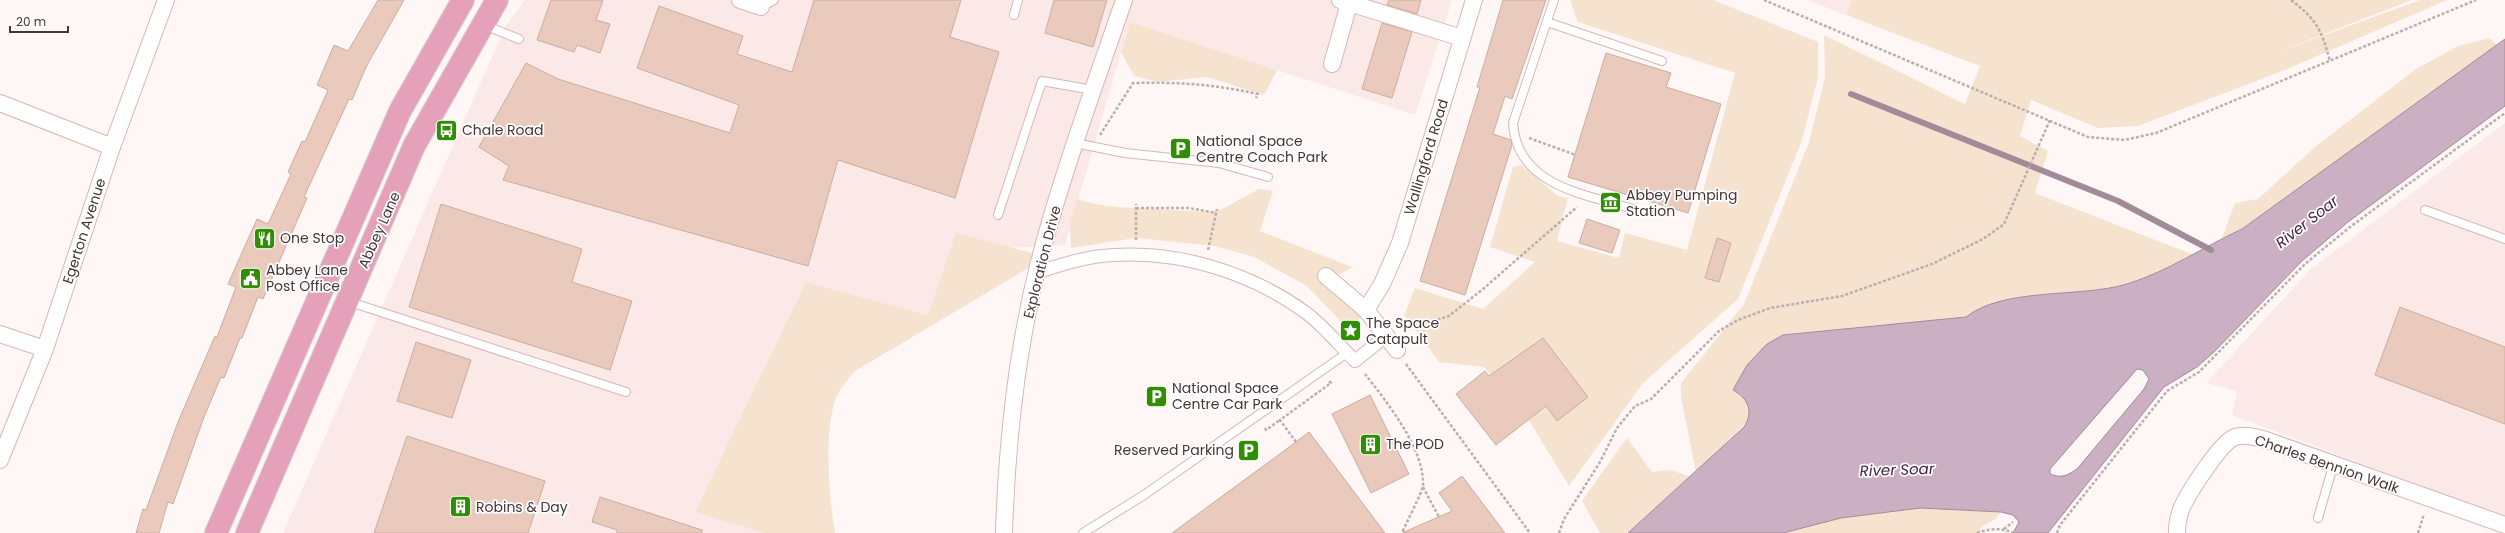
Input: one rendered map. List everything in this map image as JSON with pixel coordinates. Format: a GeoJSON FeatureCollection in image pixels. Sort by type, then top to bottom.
{"type":"FeatureCollection","features":[{"type":"Feature","properties":{"kind":"main road","name":"Abbey Lane"},"geometry":{"type":"LineString","coordinates":[[216,533],[400,111],[462,0]]}},
{"type":"Feature","properties":{"kind":"main road","name":"Abbey Lane"},"geometry":{"type":"LineString","coordinates":[[247,533],[414,146],[481,24],[497,0]]}},
{"type":"Feature","properties":{"kind":"street","name":"Egerton Avenue"},"geometry":{"type":"LineString","coordinates":[[0,460],[45,349],[112,147],[166,0]]}},
{"type":"Feature","properties":{"kind":"street"},"geometry":{"type":"LineString","coordinates":[[740,0],[767,3]]}},
{"type":"Feature","properties":{"kind":"street","name":"Exploration Drive"},"geometry":{"type":"LineString","coordinates":[[1003,532],[1006,480],[1020,362],[1038,272],[1075,143],[1124,0]]}},
{"type":"Feature","properties":{"kind":"street","name":"Wallingford Road"},"geometry":{"type":"LineString","coordinates":[[1366,310],[1382,284],[1400,243],[1474,0]]}},
{"type":"Feature","properties":{"kind":"street"},"geometry":{"type":"LineString","coordinates":[[1332,64],[1346,1],[1462,38]]}},
{"type":"Feature","properties":{"kind":"street"},"geometry":{"type":"LineString","coordinates":[[0,103],[112,147]]}},
{"type":"Feature","properties":{"kind":"street"},"geometry":{"type":"LineString","coordinates":[[1038,272],[1090,258],[1135,254],[1205,264],[1276,293],[1306,313],[1351,357],[1386,336]]}},
{"type":"Feature","properties":{"kind":"street"},"geometry":{"type":"LineString","coordinates":[[1326,276],[1366,310],[1397,350]]}},
{"type":"Feature","properties":{"kind":"street"},"geometry":{"type":"LineString","coordinates":[[0,334],[45,349]]}},
{"type":"Feature","properties":{"kind":"street","name":"Charles Bennion Walk"},"geometry":{"type":"LineString","coordinates":[[2177,533],[2178,520],[2184,503],[2219,451],[2228,441],[2235,437],[2252,437],[2263,440],[2505,525]]}},
{"type":"Feature","properties":{"kind":"lane"},"geometry":{"type":"LineString","coordinates":[[1014,15],[1018,0]]}},
{"type":"Feature","properties":{"kind":"lane"},"geometry":{"type":"LineString","coordinates":[[1554,0],[1513,123],[1514,132],[1521,154],[1531,167],[1544,177],[1564,188],[1633,209]]}},
{"type":"Feature","properties":{"kind":"lane"},"geometry":{"type":"LineString","coordinates":[[1547,22],[1662,61]]}},
{"type":"Feature","properties":{"kind":"lane"},"geometry":{"type":"LineString","coordinates":[[481,24],[520,39]]}},
{"type":"Feature","properties":{"kind":"lane"},"geometry":{"type":"LineString","coordinates":[[998,215],[1042,82],[1093,90]]}},
{"type":"Feature","properties":{"kind":"lane"},"geometry":{"type":"LineString","coordinates":[[1075,143],[1092,147],[1219,163],[1268,177]]}},
{"type":"Feature","properties":{"kind":"lane"},"geometry":{"type":"LineString","coordinates":[[2425,210],[2505,240]]}},
{"type":"Feature","properties":{"kind":"lane"},"geometry":{"type":"LineString","coordinates":[[347,301],[626,392]]}},
{"type":"Feature","properties":{"kind":"lane"},"geometry":{"type":"LineString","coordinates":[[1083,533],[1098,529],[1207,451],[1351,357]]}},
{"type":"Feature","properties":{"kind":"lane"},"geometry":{"type":"LineString","coordinates":[[2318,518],[2334,466]]}},
{"type":"Feature","properties":{"kind":"path"},"geometry":{"type":"LineString","coordinates":[[1764,0],[2050,120],[2088,138],[2124,140],[2156,133],[2476,0]]}},
{"type":"Feature","properties":{"kind":"path"},"geometry":{"type":"LineString","coordinates":[[2291,0],[2311,15],[2319,27],[2330,60]]}},
{"type":"Feature","properties":{"kind":"path"},"geometry":{"type":"LineString","coordinates":[[1092,147],[1133,83],[1179,82],[1215,84],[1258,94],[1256,98]]}},
{"type":"Feature","properties":{"kind":"path"},"geometry":{"type":"LineString","coordinates":[[2058,533],[2060,525],[2168,391],[2199,372],[2305,264],[2350,227],[2505,113]]}},
{"type":"Feature","properties":{"kind":"path"},"geometry":{"type":"LineString","coordinates":[[1560,533],[1564,519],[1622,422],[1634,406],[1651,399],[1719,331],[1738,320],[1770,308],[1842,296],[1944,258],[1983,239],[2004,224],[2050,120]]}},
{"type":"Feature","properties":{"kind":"path"},"geometry":{"type":"LineString","coordinates":[[1514,132],[1576,155]]}},
{"type":"Feature","properties":{"kind":"path"},"geometry":{"type":"LineString","coordinates":[[1386,336],[1449,316],[1483,290],[1590,195]]}},
{"type":"Feature","properties":{"kind":"path"},"geometry":{"type":"LineString","coordinates":[[1135,254],[1136,206],[1174,207],[1216,211],[1205,264]]}},
{"type":"Feature","properties":{"kind":"path"},"geometry":{"type":"LineString","coordinates":[[1397,350],[1412,373],[1530,533]]}},
{"type":"Feature","properties":{"kind":"path"},"geometry":{"type":"LineString","coordinates":[[1351,357],[1400,419],[1420,467],[1423,487],[1439,517]]}},
{"type":"Feature","properties":{"kind":"path"},"geometry":{"type":"LineString","coordinates":[[1266,430],[1331,384],[1329,380]]}},
{"type":"Feature","properties":{"kind":"path"},"geometry":{"type":"LineString","coordinates":[[1280,420],[1296,442]]}},
{"type":"Feature","properties":{"kind":"path"},"geometry":{"type":"LineString","coordinates":[[1402,533],[1423,487]]}},
{"type":"Feature","properties":{"kind":"path"},"geometry":{"type":"LineString","coordinates":[[2004,530],[2013,522]]}},
{"type":"Feature","properties":{"kind":"path"},"geometry":{"type":"LineString","coordinates":[[1993,533],[1995,529]]}},
{"type":"Feature","properties":{"kind":"path"},"geometry":{"type":"LineString","coordinates":[[1977,533],[1995,529],[2008,530],[2013,533]]}},
{"type":"Feature","properties":{"kind":"shaded area"},"geometry":{"type":"Polygon","coordinates":[[[525,0],[1452,0],[1415,115],[1130,22],[1065,245],[1008,248],[956,234],[928,315],[806,282],[696,512],[763,533],[283,533],[505,27],[525,0]]]}},
{"type":"Feature","properties":{"kind":"shaded area"},"geometry":{"type":"Polygon","coordinates":[[[1570,0],[1713,0],[1818,42],[1818,77],[1802,140],[1738,299],[1643,383],[1569,486],[1530,422],[1484,367],[1439,362],[1404,315],[1415,288],[1483,309],[1535,262],[1490,247],[1513,167],[1521,165],[1558,196],[1568,198],[1557,241],[1619,258],[1625,233],[1687,250],[1735,73],[1578,22],[1570,0]]]}},
{"type":"Feature","properties":{"kind":"shaded area"},"geometry":{"type":"Polygon","coordinates":[[[1807,0],[1852,0],[1846,15],[1807,0]]]}},
{"type":"Feature","properties":{"kind":"shaded area"},"geometry":{"type":"Polygon","coordinates":[[[1852,0],[2412,0],[2283,50],[2420,0],[2447,0],[2285,70],[2138,126],[2098,128],[2031,100],[2020,136],[2048,151],[2035,193],[2194,255],[2152,275],[2126,284],[2107,288],[2020,297],[1981,308],[1966,317],[1782,335],[1767,346],[1754,359],[1733,390],[1746,402],[1749,420],[1696,472],[1681,397],[1681,383],[1744,304],[1809,142],[1825,77],[1824,35],[1965,104],[1980,66],[1846,15],[1852,0]]]}},
{"type":"Feature","properties":{"kind":"shaded area"},"geometry":{"type":"Polygon","coordinates":[[[1130,22],[1277,70],[1264,95],[1207,77],[1158,82],[1134,76],[1121,52],[1130,22]]]}},
{"type":"Feature","properties":{"kind":"shaded area"},"geometry":{"type":"Polygon","coordinates":[[[2490,38],[2504,53],[2290,211],[2222,238],[2235,203],[2258,199],[2315,147],[2416,69],[2458,46],[2490,38]]]}},
{"type":"Feature","properties":{"kind":"shaded area"},"geometry":{"type":"Polygon","coordinates":[[[2505,123],[2505,517],[2232,415],[2237,391],[2206,383],[2311,269],[2505,123]]]}},
{"type":"Feature","properties":{"kind":"shaded area"},"geometry":{"type":"Polygon","coordinates":[[[1259,189],[1273,191],[1260,231],[1352,267],[1322,285],[1366,310],[1350,331],[1307,286],[1254,257],[1215,246],[1136,238],[1071,248],[1070,225],[1077,199],[1095,204],[1118,207],[1208,212],[1222,209],[1259,189]]]}},
{"type":"Feature","properties":{"kind":"shaded area"},"geometry":{"type":"Polygon","coordinates":[[[956,233],[1032,253],[1030,267],[855,371],[843,385],[834,403],[829,439],[829,481],[835,533],[763,533],[695,512],[806,282],[928,315],[956,233]]]}},
{"type":"Feature","properties":{"kind":"shaded area"},"geometry":{"type":"Polygon","coordinates":[[[1627,438],[1652,472],[1671,470],[1691,477],[1628,533],[1600,533],[1582,501],[1627,438]]]}},
{"type":"Feature","properties":{"kind":"shaded area"},"geometry":{"type":"Polygon","coordinates":[[[1920,508],[2001,512],[1996,519],[1981,527],[1980,533],[1783,533],[1841,518],[1920,508]]]}},
{"type":"Feature","properties":{"kind":"water","name":"River Soar"},"geometry":{"type":"Polygon","coordinates":[[[2505,39],[2505,106],[2348,222],[2302,261],[2214,352],[2197,367],[2164,387],[2048,533],[2013,533],[2019,522],[2013,515],[2001,512],[1920,508],[1841,518],[1783,533],[1628,533],[1744,427],[1749,416],[1748,406],[1746,401],[1733,390],[1747,365],[1767,344],[1783,335],[1966,317],[1982,308],[2001,301],[2043,294],[2087,291],[2127,284],[2172,266],[2242,229],[2505,39]],[[2137,369],[2050,469],[2050,474],[2064,476],[2077,469],[2144,389],[2149,379],[2143,370],[2137,369]]]}},
{"type":"Feature","properties":{"kind":"building"},"geometry":{"type":"Polygon","coordinates":[[[378,0],[404,0],[366,67],[352,100],[349,99],[304,197],[307,198],[263,299],[258,297],[224,378],[221,377],[204,417],[173,504],[168,502],[159,533],[136,533],[143,509],[146,510],[178,422],[215,336],[217,337],[236,287],[228,284],[257,219],[268,224],[291,174],[288,172],[302,141],[305,142],[328,90],[317,85],[334,45],[348,51],[378,0]]]}},
{"type":"Feature","properties":{"kind":"building"},"geometry":{"type":"Polygon","coordinates":[[[551,0],[603,0],[596,20],[610,24],[600,53],[577,45],[574,52],[537,40],[551,0]]]}},
{"type":"Feature","properties":{"kind":"building"},"geometry":{"type":"Polygon","coordinates":[[[814,0],[961,0],[950,37],[999,52],[955,198],[838,160],[808,266],[503,180],[509,166],[479,147],[526,63],[558,79],[730,133],[739,105],[637,68],[659,6],[743,36],[737,54],[792,72],[814,0]]]}},
{"type":"Feature","properties":{"kind":"building"},"geometry":{"type":"Polygon","coordinates":[[[1054,0],[1107,0],[1093,47],[1045,33],[1054,0]]]}},
{"type":"Feature","properties":{"kind":"building"},"geometry":{"type":"Polygon","coordinates":[[[1389,0],[1421,0],[1417,14],[1387,5],[1389,0]]]}},
{"type":"Feature","properties":{"kind":"building"},"geometry":{"type":"Polygon","coordinates":[[[1503,0],[1546,0],[1512,99],[1505,96],[1493,134],[1511,140],[1512,145],[1465,295],[1420,281],[1480,87],[1477,87],[1503,0]]]}},
{"type":"Feature","properties":{"kind":"building"},"geometry":{"type":"Polygon","coordinates":[[[1382,23],[1412,32],[1392,98],[1362,89],[1382,23]]]}},
{"type":"Feature","properties":{"kind":"building","name":"Abbey Pumping Station"},"geometry":{"type":"Polygon","coordinates":[[[1606,53],[1671,73],[1666,87],[1721,104],[1688,213],[1568,177],[1606,53]]]}},
{"type":"Feature","properties":{"kind":"building"},"geometry":{"type":"Polygon","coordinates":[[[441,204],[582,249],[572,282],[632,301],[610,370],[409,307],[441,204]]]}},
{"type":"Feature","properties":{"kind":"building"},"geometry":{"type":"Polygon","coordinates":[[[1587,219],[1620,230],[1612,253],[1579,243],[1587,219]]]}},
{"type":"Feature","properties":{"kind":"building"},"geometry":{"type":"Polygon","coordinates":[[[1717,238],[1731,243],[1719,282],[1705,278],[1717,238]]]}},
{"type":"Feature","properties":{"kind":"building"},"geometry":{"type":"Polygon","coordinates":[[[2400,307],[2505,347],[2505,424],[2375,375],[2400,307]]]}},
{"type":"Feature","properties":{"kind":"building"},"geometry":{"type":"Polygon","coordinates":[[[1543,338],[1588,397],[1557,421],[1546,406],[1496,445],[1456,394],[1485,371],[1489,376],[1543,338]]]}},
{"type":"Feature","properties":{"kind":"building"},"geometry":{"type":"Polygon","coordinates":[[[416,342],[471,360],[452,418],[397,401],[416,342]]]}},
{"type":"Feature","properties":{"kind":"building","name":"The POD"},"geometry":{"type":"Polygon","coordinates":[[[1370,395],[1409,474],[1371,493],[1332,414],[1370,395]]]}},
{"type":"Feature","properties":{"kind":"building"},"geometry":{"type":"Polygon","coordinates":[[[1309,432],[1385,533],[1172,533],[1296,442],[1309,432]]]}},
{"type":"Feature","properties":{"kind":"building","name":"Robins & Day"},"geometry":{"type":"Polygon","coordinates":[[[407,436],[545,481],[528,533],[374,533],[407,436]]]}},
{"type":"Feature","properties":{"kind":"building"},"geometry":{"type":"Polygon","coordinates":[[[1462,476],[1505,533],[1402,533],[1452,511],[1439,493],[1462,476]]]}},
{"type":"Feature","properties":{"kind":"building"},"geometry":{"type":"Polygon","coordinates":[[[600,497],[702,530],[702,533],[617,533],[617,530],[592,522],[600,497]]]}},
{"type":"Feature","properties":{"kind":"waterway"},"geometry":{"type":"LineString","coordinates":[[1851,94],[2118,201],[2211,250]]}},
{"type":"Feature","properties":{"kind":"place","name":"Chale Road"},"geometry":{"type":"Point","coordinates":[446,130]}},
{"type":"Feature","properties":{"kind":"place","name":"National Space Centre Coach Park"},"geometry":{"type":"Point","coordinates":[1180,149]}},
{"type":"Feature","properties":{"kind":"place","name":"Abbey Pumping Station"},"geometry":{"type":"Point","coordinates":[1610,203]}},
{"type":"Feature","properties":{"kind":"place","name":"One Stop"},"geometry":{"type":"Point","coordinates":[264,238]}},
{"type":"Feature","properties":{"kind":"place","name":"Abbey Lane Post Office"},"geometry":{"type":"Point","coordinates":[250,278]}},
{"type":"Feature","properties":{"kind":"place","name":"The Space Catapult"},"geometry":{"type":"Point","coordinates":[1350,331]}},
{"type":"Feature","properties":{"kind":"place","name":"National Space Centre Car Park"},"geometry":{"type":"Point","coordinates":[1157,396]}},
{"type":"Feature","properties":{"kind":"place","name":"The POD"},"geometry":{"type":"Point","coordinates":[1371,444]}},
{"type":"Feature","properties":{"kind":"place","name":"Reserved Parking"},"geometry":{"type":"Point","coordinates":[1249,450]}},
{"type":"Feature","properties":{"kind":"place","name":"Robins & Day"},"geometry":{"type":"Point","coordinates":[460,507]}}]}
